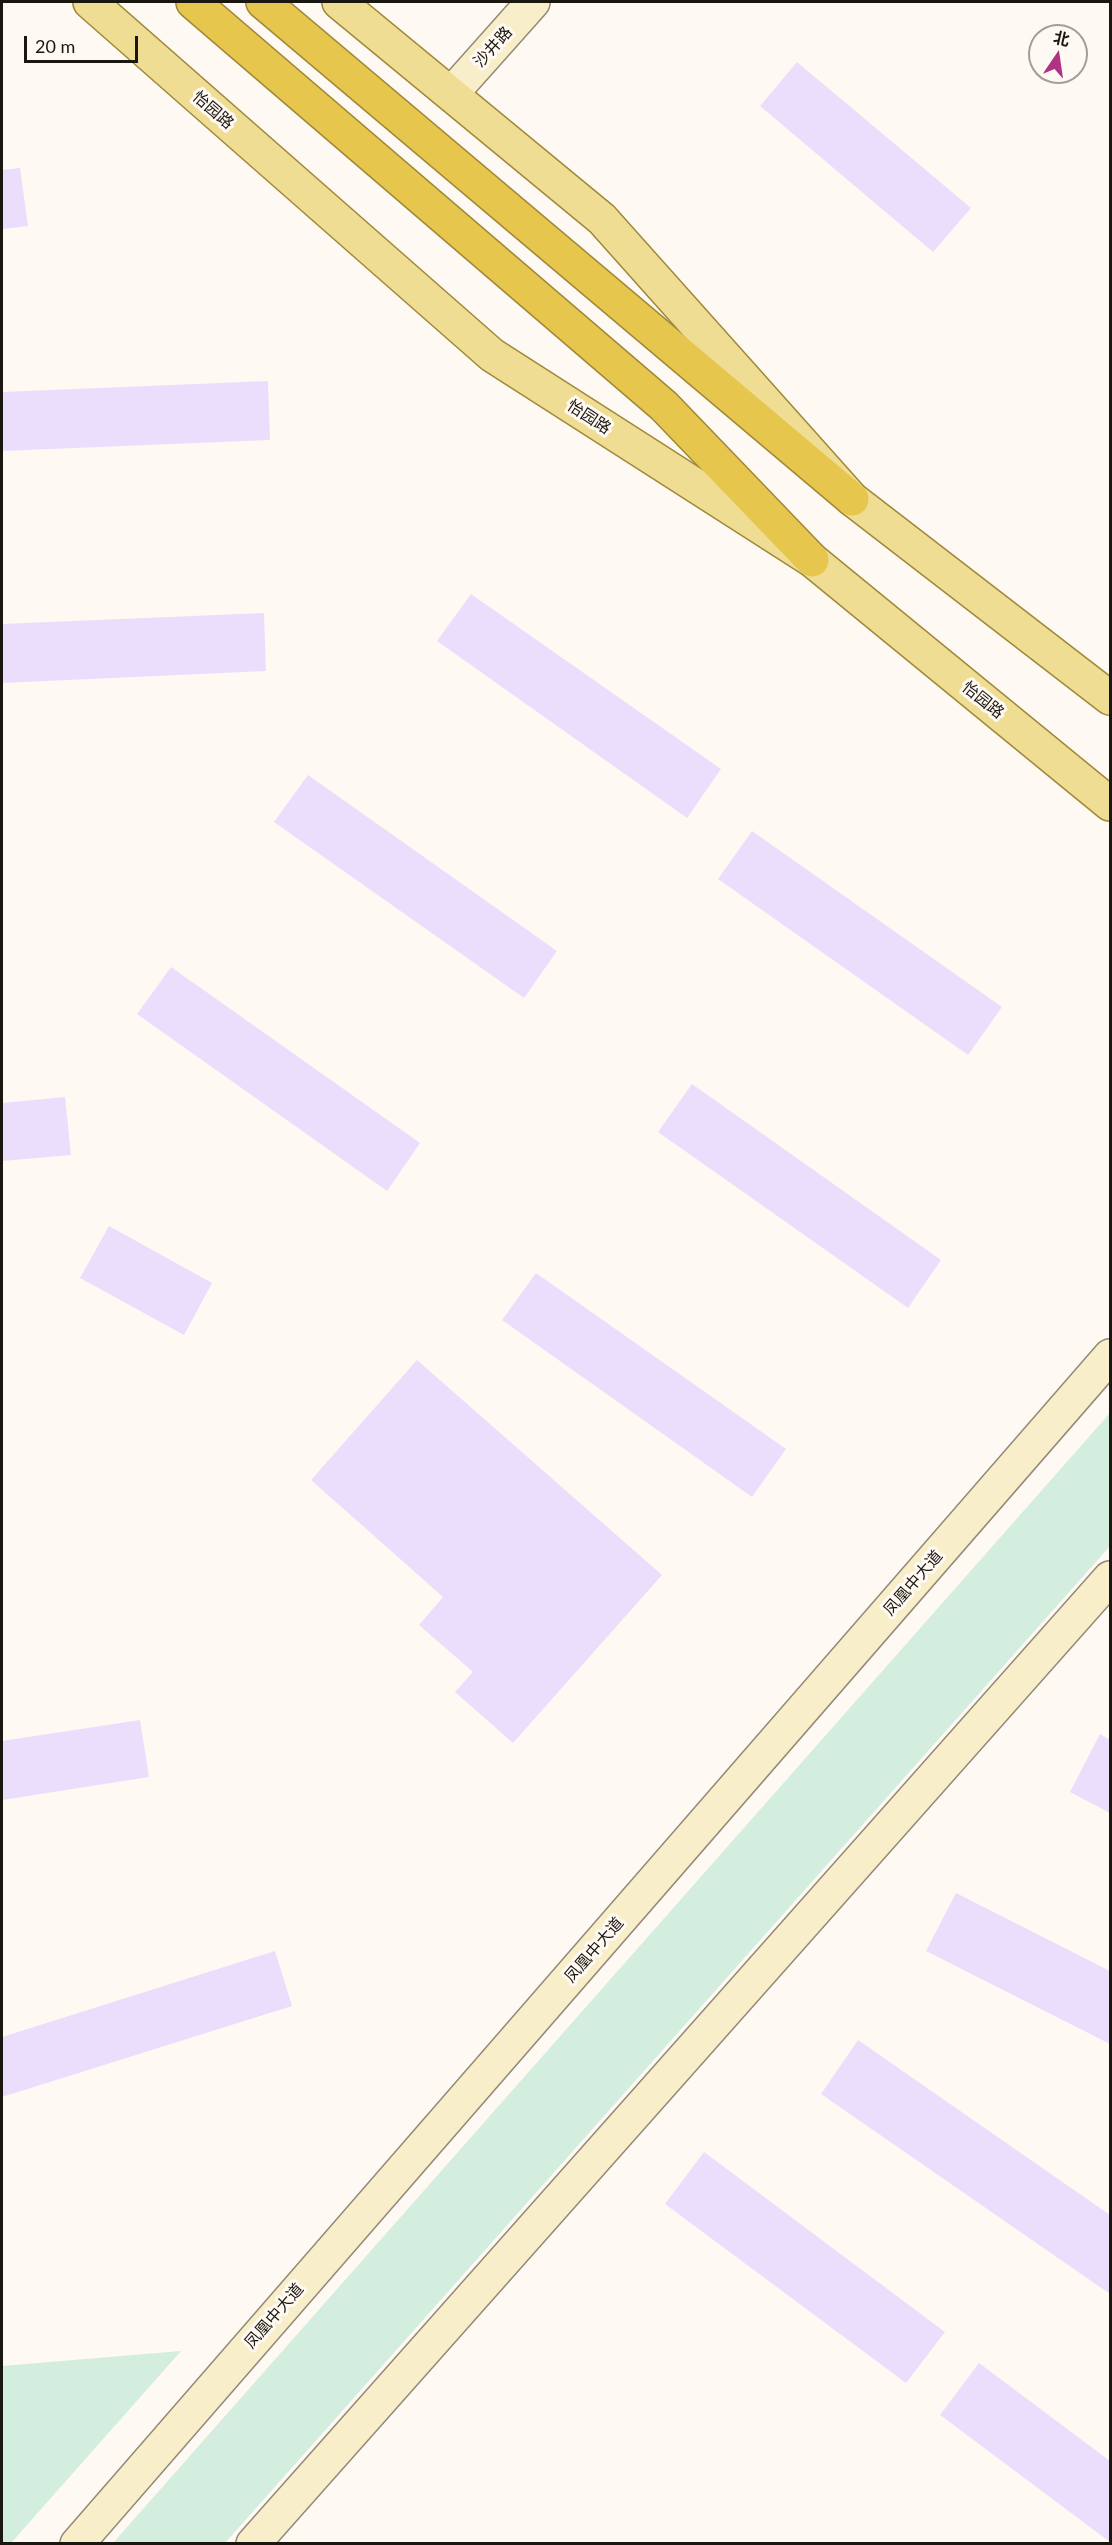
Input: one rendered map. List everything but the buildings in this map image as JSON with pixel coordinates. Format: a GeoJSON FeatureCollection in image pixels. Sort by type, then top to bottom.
{"type":"FeatureCollection","features":[{"type":"Feature","properties":{"kind":"highway"},"geometry":{"type":"LineString","coordinates":[[193,2],[664,406],[812,560]]}},
{"type":"Feature","properties":{"kind":"highway"},"geometry":{"type":"LineString","coordinates":[[263,2],[852,499]]}},
{"type":"Feature","properties":{"kind":"main road","name":"怡园路"},"geometry":{"type":"LineString","coordinates":[[90,2],[492,355],[812,560],[1110,804]]}},
{"type":"Feature","properties":{"kind":"main road"},"geometry":{"type":"LineString","coordinates":[[339,2],[602,219],[852,499],[1110,698]]}},
{"type":"Feature","properties":{"kind":"main road","name":"沙井路"},"geometry":{"type":"LineString","coordinates":[[452,93],[533,2]]}},
{"type":"Feature","properties":{"kind":"main road","name":"凤凰中大道"},"geometry":{"type":"LineString","coordinates":[[77,2541],[1110,1356]]}},
{"type":"Feature","properties":{"kind":"main road"},"geometry":{"type":"LineString","coordinates":[[253,2544],[1110,1578]]}},
{"type":"Feature","properties":{"kind":"green space"},"geometry":{"type":"Polygon","coordinates":[[[1110,1413],[1110,1546],[225,2543],[113,2543],[1110,1413]]]}},
{"type":"Feature","properties":{"kind":"green space"},"geometry":{"type":"Polygon","coordinates":[[[181,2351],[11,2543],[2,2543],[2,2366],[181,2351]]]}}]}
